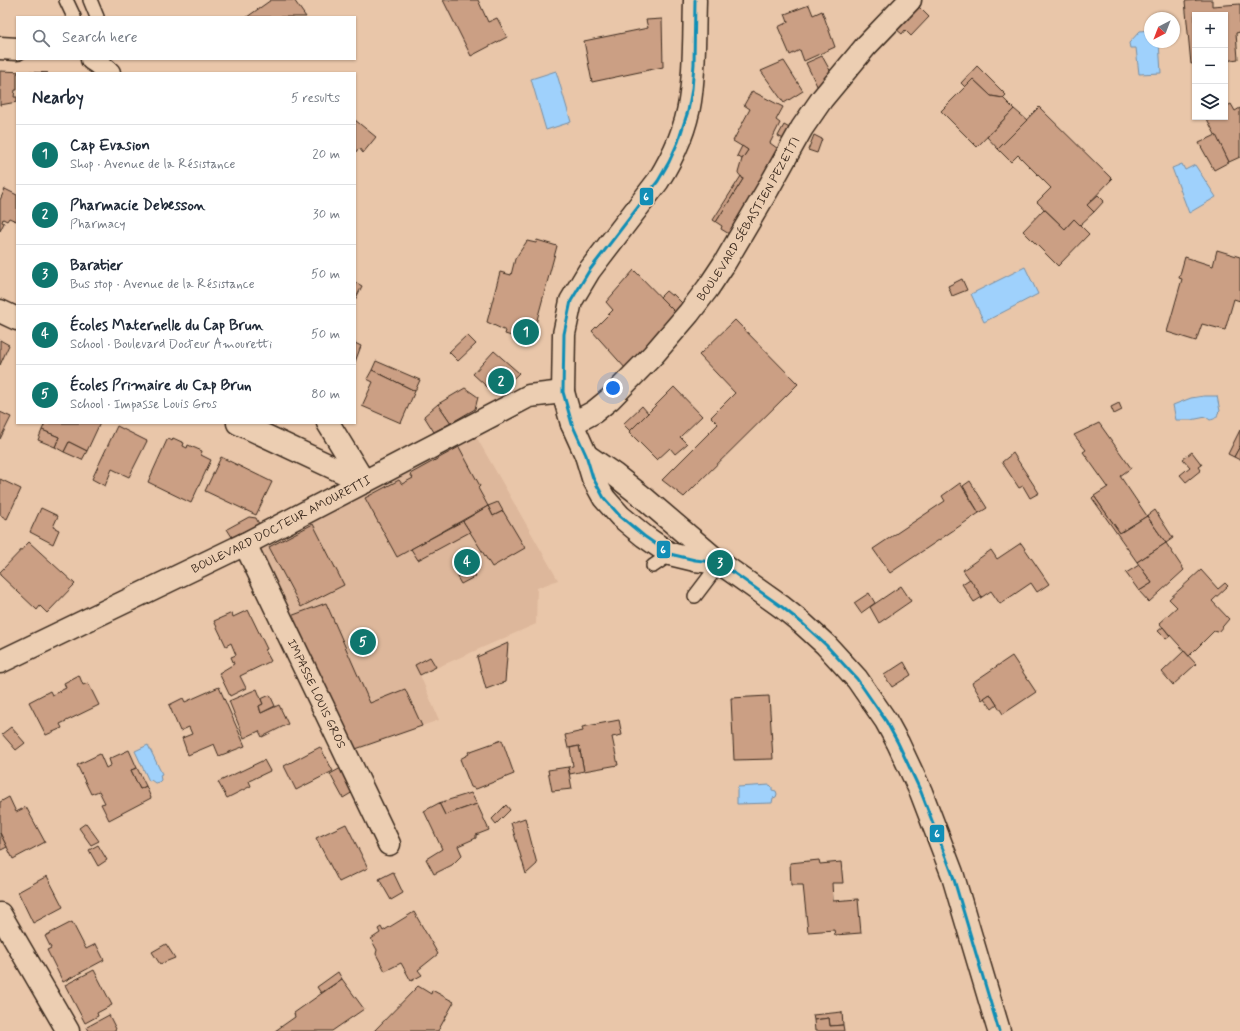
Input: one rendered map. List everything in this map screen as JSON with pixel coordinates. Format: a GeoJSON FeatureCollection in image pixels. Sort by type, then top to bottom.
{"type":"FeatureCollection","features":[{"type":"Feature","properties":{"kind":"street"},"geometry":{"type":"LineString","coordinates":[[695,0],[691,96],[681,136],[667,167],[658,181],[589,271],[571,301],[564,334],[563,392],[572,424],[586,455],[593,478],[604,498],[620,516],[644,536],[662,560],[695,560],[720,564]]}},
{"type":"Feature","properties":{"kind":"street","name":"BOULEVARD SÉBASTIEN PEZETTI"},"geometry":{"type":"LineString","coordinates":[[572,424],[594,412],[610,399],[689,313],[708,288],[736,244],[802,128],[822,99],[866,46],[910,0]]}},
{"type":"Feature","properties":{"kind":"street"},"geometry":{"type":"LineString","coordinates":[[0,48],[16,49]]}},
{"type":"Feature","properties":{"kind":"street"},"geometry":{"type":"LineString","coordinates":[[94,60],[108,72]]}},
{"type":"Feature","properties":{"kind":"street"},"geometry":{"type":"LineString","coordinates":[[0,311],[16,319]]}},
{"type":"Feature","properties":{"kind":"street","name":"BOULEVARD DOCTEUR AMOURETTI"},"geometry":{"type":"LineString","coordinates":[[0,662],[245,544],[529,396],[563,392]]}},
{"type":"Feature","properties":{"kind":"street"},"geometry":{"type":"LineString","coordinates":[[240,424],[364,482]]}},
{"type":"Feature","properties":{"kind":"street"},"geometry":{"type":"LineString","coordinates":[[329,424],[364,482]]}},
{"type":"Feature","properties":{"kind":"street"},"geometry":{"type":"LineString","coordinates":[[586,455],[616,475],[720,564],[782,607],[802,623],[826,645],[857,679],[886,722],[898,743],[920,792],[952,873],[999,1031]]}},
{"type":"Feature","properties":{"kind":"street","name":"IMPASSE LOUIS GROS"},"geometry":{"type":"LineString","coordinates":[[245,544],[389,844]]}},
{"type":"Feature","properties":{"kind":"street"},"geometry":{"type":"LineString","coordinates":[[0,914],[68,1031]]}},
{"type":"Feature","properties":{"kind":"lane"},"geometry":{"type":"LineString","coordinates":[[66,0],[74,16]]}},
{"type":"Feature","properties":{"kind":"lane"},"geometry":{"type":"LineString","coordinates":[[90,0],[97,16]]}},
{"type":"Feature","properties":{"kind":"lane"},"geometry":{"type":"LineString","coordinates":[[662,560],[682,546],[698,544]]}},
{"type":"Feature","properties":{"kind":"lane"},"geometry":{"type":"LineString","coordinates":[[695,596],[720,564]]}},
{"type":"Feature","properties":{"kind":"shaded area"},"geometry":{"type":"Polygon","coordinates":[[[470,426],[558,580],[537,588],[536,624],[420,675],[439,720],[347,752],[251,541],[470,426]]]}},
{"type":"Feature","properties":{"kind":"water"},"geometry":{"type":"Polygon","coordinates":[[[1140,31],[1144,31],[1144,48],[1159,48],[1161,73],[1139,74],[1136,48],[1130,48],[1129,43],[1140,31]]]}},
{"type":"Feature","properties":{"kind":"water"},"geometry":{"type":"Polygon","coordinates":[[[556,71],[571,122],[546,130],[531,79],[556,71]]]}},
{"type":"Feature","properties":{"kind":"water"},"geometry":{"type":"Polygon","coordinates":[[[1182,164],[1185,170],[1195,165],[1216,197],[1189,213],[1172,168],[1182,164]]]}},
{"type":"Feature","properties":{"kind":"water"},"geometry":{"type":"Polygon","coordinates":[[[1025,267],[1038,294],[984,322],[971,294],[1025,267]]]}},
{"type":"Feature","properties":{"kind":"water"},"geometry":{"type":"Polygon","coordinates":[[[1217,396],[1220,411],[1216,418],[1210,420],[1206,417],[1191,420],[1176,420],[1173,405],[1191,398],[1217,396]]]}},
{"type":"Feature","properties":{"kind":"water"},"geometry":{"type":"Polygon","coordinates":[[[148,745],[162,774],[160,775],[161,780],[155,783],[151,780],[149,781],[135,751],[148,745]]]}},
{"type":"Feature","properties":{"kind":"water"},"geometry":{"type":"Polygon","coordinates":[[[770,785],[772,790],[776,791],[777,794],[776,797],[773,798],[772,803],[737,804],[738,787],[770,785]]]}},
{"type":"Feature","properties":{"kind":"building"},"geometry":{"type":"Polygon","coordinates":[[[271,0],[294,0],[305,16],[248,16],[271,0]]]}},
{"type":"Feature","properties":{"kind":"building"},"geometry":{"type":"Polygon","coordinates":[[[443,0],[478,0],[488,22],[497,18],[507,37],[471,56],[443,0]]]}},
{"type":"Feature","properties":{"kind":"building"},"geometry":{"type":"Polygon","coordinates":[[[1212,0],[1212,6],[1240,4],[1240,32],[1236,33],[1238,59],[1228,61],[1228,12],[1192,12],[1191,64],[1185,1],[1212,0]]]}},
{"type":"Feature","properties":{"kind":"building"},"geometry":{"type":"Polygon","coordinates":[[[809,5],[813,15],[822,11],[835,47],[804,61],[800,50],[790,55],[778,27],[788,22],[785,14],[809,5]]]}},
{"type":"Feature","properties":{"kind":"building"},"geometry":{"type":"Polygon","coordinates":[[[918,6],[929,17],[911,36],[905,30],[902,34],[896,29],[918,6]]]}},
{"type":"Feature","properties":{"kind":"building"},"geometry":{"type":"Polygon","coordinates":[[[662,19],[663,67],[592,82],[584,41],[648,28],[646,20],[662,19]]]}},
{"type":"Feature","properties":{"kind":"building"},"geometry":{"type":"Polygon","coordinates":[[[822,56],[832,74],[820,92],[806,63],[822,56]]]}},
{"type":"Feature","properties":{"kind":"building"},"geometry":{"type":"Polygon","coordinates":[[[784,61],[803,91],[784,103],[761,71],[784,61]]]}},
{"type":"Feature","properties":{"kind":"building"},"geometry":{"type":"Polygon","coordinates":[[[977,66],[1006,95],[1003,98],[991,96],[973,79],[965,87],[961,83],[977,66]]]}},
{"type":"Feature","properties":{"kind":"building"},"geometry":{"type":"Polygon","coordinates":[[[0,71],[24,72],[16,72],[16,90],[14,97],[16,97],[16,102],[0,105],[0,71]]]}},
{"type":"Feature","properties":{"kind":"building"},"geometry":{"type":"Polygon","coordinates":[[[973,79],[991,96],[1003,98],[1014,109],[977,147],[941,111],[973,79]]]}},
{"type":"Feature","properties":{"kind":"building"},"geometry":{"type":"Polygon","coordinates":[[[752,91],[783,107],[776,120],[780,123],[770,143],[781,151],[734,237],[721,229],[722,226],[716,222],[743,179],[738,173],[742,159],[748,150],[733,141],[750,109],[744,105],[752,91]]]}},
{"type":"Feature","properties":{"kind":"building"},"geometry":{"type":"Polygon","coordinates":[[[1231,104],[1235,111],[1240,108],[1240,157],[1229,162],[1208,120],[1228,120],[1228,106],[1231,104]]]}},
{"type":"Feature","properties":{"kind":"building"},"geometry":{"type":"Polygon","coordinates":[[[1039,107],[1112,179],[1087,205],[1094,212],[1080,225],[1074,219],[1065,229],[1037,202],[1051,188],[1018,155],[1011,162],[998,149],[1039,107]]]}},
{"type":"Feature","properties":{"kind":"building"},"geometry":{"type":"Polygon","coordinates":[[[1014,109],[1027,120],[998,149],[987,137],[1014,109]]]}},
{"type":"Feature","properties":{"kind":"building"},"geometry":{"type":"Polygon","coordinates":[[[356,121],[376,137],[363,153],[359,148],[356,152],[356,121]]]}},
{"type":"Feature","properties":{"kind":"building"},"geometry":{"type":"Polygon","coordinates":[[[784,125],[793,130],[787,141],[778,136],[784,125]]]}},
{"type":"Feature","properties":{"kind":"building"},"geometry":{"type":"Polygon","coordinates":[[[814,135],[822,139],[817,153],[808,150],[814,135]]]}},
{"type":"Feature","properties":{"kind":"building"},"geometry":{"type":"Polygon","coordinates":[[[1216,135],[1229,162],[1214,170],[1199,143],[1216,135]]]}},
{"type":"Feature","properties":{"kind":"building"},"geometry":{"type":"Polygon","coordinates":[[[742,146],[748,150],[742,159],[737,156],[742,146]]]}},
{"type":"Feature","properties":{"kind":"building"},"geometry":{"type":"Polygon","coordinates":[[[741,176],[743,179],[716,222],[713,220],[741,176]]]}},
{"type":"Feature","properties":{"kind":"building"},"geometry":{"type":"Polygon","coordinates":[[[5,189],[16,194],[16,221],[9,218],[7,221],[3,219],[2,222],[4,223],[0,231],[0,200],[5,189]]]}},
{"type":"Feature","properties":{"kind":"building"},"geometry":{"type":"Polygon","coordinates":[[[1098,195],[1104,201],[1094,212],[1087,205],[1098,195]]]}},
{"type":"Feature","properties":{"kind":"building"},"geometry":{"type":"Polygon","coordinates":[[[1044,209],[1065,229],[1074,219],[1089,234],[1058,266],[1023,231],[1044,209]]]}},
{"type":"Feature","properties":{"kind":"building"},"geometry":{"type":"Polygon","coordinates":[[[537,240],[557,246],[531,342],[505,334],[506,331],[487,322],[500,272],[511,275],[515,259],[527,241],[536,243],[537,240]]]}},
{"type":"Feature","properties":{"kind":"building"},"geometry":{"type":"Polygon","coordinates":[[[1217,250],[1240,257],[1240,301],[1234,299],[1225,330],[1202,324],[1196,341],[1167,332],[1182,279],[1179,278],[1185,257],[1213,266],[1217,250]]]}},
{"type":"Feature","properties":{"kind":"building"},"geometry":{"type":"Polygon","coordinates":[[[634,270],[676,313],[626,369],[592,331],[613,310],[606,302],[634,270]]]}},
{"type":"Feature","properties":{"kind":"building"},"geometry":{"type":"Polygon","coordinates":[[[962,279],[967,290],[952,296],[948,286],[962,279]]]}},
{"type":"Feature","properties":{"kind":"building"},"geometry":{"type":"Polygon","coordinates":[[[356,283],[362,286],[356,298],[356,283]]]}},
{"type":"Feature","properties":{"kind":"building"},"geometry":{"type":"Polygon","coordinates":[[[666,291],[672,296],[673,294],[684,305],[676,313],[660,297],[666,291]]]}},
{"type":"Feature","properties":{"kind":"building"},"geometry":{"type":"Polygon","coordinates":[[[735,320],[798,384],[684,497],[662,480],[718,424],[711,417],[735,393],[699,355],[735,320]]]}},
{"type":"Feature","properties":{"kind":"building"},"geometry":{"type":"Polygon","coordinates":[[[467,335],[476,344],[458,361],[449,352],[467,335]]]}},
{"type":"Feature","properties":{"kind":"building"},"geometry":{"type":"Polygon","coordinates":[[[0,340],[9,345],[0,365],[0,340]]]}},
{"type":"Feature","properties":{"kind":"building"},"geometry":{"type":"Polygon","coordinates":[[[356,344],[361,346],[356,359],[356,344]]]}},
{"type":"Feature","properties":{"kind":"building"},"geometry":{"type":"Polygon","coordinates":[[[494,351],[519,373],[496,395],[473,374],[494,351]]]}},
{"type":"Feature","properties":{"kind":"building"},"geometry":{"type":"Polygon","coordinates":[[[376,361],[420,380],[415,391],[372,370],[376,361]]]}},
{"type":"Feature","properties":{"kind":"building"},"geometry":{"type":"Polygon","coordinates":[[[372,370],[415,391],[401,423],[362,406],[373,382],[367,379],[372,370]]]}},
{"type":"Feature","properties":{"kind":"building"},"geometry":{"type":"Polygon","coordinates":[[[674,387],[702,416],[680,437],[687,444],[675,454],[670,448],[657,460],[629,432],[674,387]]]}},
{"type":"Feature","properties":{"kind":"building"},"geometry":{"type":"Polygon","coordinates":[[[465,388],[478,397],[475,409],[451,423],[438,404],[465,388]]]}},
{"type":"Feature","properties":{"kind":"building"},"geometry":{"type":"Polygon","coordinates":[[[1119,403],[1122,410],[1114,414],[1111,407],[1119,403]]]}},
{"type":"Feature","properties":{"kind":"building"},"geometry":{"type":"Polygon","coordinates":[[[438,404],[451,423],[434,432],[424,416],[438,404]]]}},
{"type":"Feature","properties":{"kind":"building"},"geometry":{"type":"Polygon","coordinates":[[[642,406],[648,413],[630,431],[623,424],[642,406]]]}},
{"type":"Feature","properties":{"kind":"building"},"geometry":{"type":"Polygon","coordinates":[[[0,412],[11,417],[0,439],[0,412]]]}},
{"type":"Feature","properties":{"kind":"building"},"geometry":{"type":"Polygon","coordinates":[[[1099,423],[1131,468],[1120,476],[1147,516],[1120,533],[1094,496],[1108,487],[1083,452],[1086,450],[1074,435],[1099,423]]]}},
{"type":"Feature","properties":{"kind":"building"},"geometry":{"type":"Polygon","coordinates":[[[45,424],[100,424],[87,451],[69,442],[64,452],[55,447],[59,437],[42,430],[45,424]]]}},
{"type":"Feature","properties":{"kind":"building"},"geometry":{"type":"Polygon","coordinates":[[[117,426],[147,441],[129,477],[112,469],[105,486],[92,479],[117,426]]]}},
{"type":"Feature","properties":{"kind":"building"},"geometry":{"type":"Polygon","coordinates":[[[42,430],[59,437],[55,447],[38,440],[42,430]]]}},
{"type":"Feature","properties":{"kind":"building"},"geometry":{"type":"Polygon","coordinates":[[[1240,430],[1240,446],[1234,457],[1228,454],[1240,430]]]}},
{"type":"Feature","properties":{"kind":"building"},"geometry":{"type":"Polygon","coordinates":[[[173,438],[184,443],[183,446],[187,448],[188,445],[202,451],[201,455],[211,460],[191,503],[148,482],[167,440],[169,439],[172,441],[173,438]]]}},
{"type":"Feature","properties":{"kind":"building"},"geometry":{"type":"Polygon","coordinates":[[[69,442],[87,451],[82,460],[64,452],[69,442]]]}},
{"type":"Feature","properties":{"kind":"building"},"geometry":{"type":"Polygon","coordinates":[[[1240,446],[1240,460],[1234,457],[1240,446]]]}},
{"type":"Feature","properties":{"kind":"building"},"geometry":{"type":"Polygon","coordinates":[[[459,447],[480,486],[478,488],[488,506],[397,557],[365,498],[399,480],[402,484],[413,478],[410,474],[459,447]]]}},
{"type":"Feature","properties":{"kind":"building"},"geometry":{"type":"Polygon","coordinates":[[[1192,452],[1202,465],[1199,467],[1201,470],[1186,482],[1180,475],[1190,467],[1183,459],[1192,452]]]}},
{"type":"Feature","properties":{"kind":"building"},"geometry":{"type":"Polygon","coordinates":[[[1013,453],[1039,493],[1030,498],[1023,486],[1019,488],[1002,462],[1013,453]]]}},
{"type":"Feature","properties":{"kind":"building"},"geometry":{"type":"Polygon","coordinates":[[[221,457],[272,482],[256,515],[205,491],[221,457]]]}},
{"type":"Feature","properties":{"kind":"building"},"geometry":{"type":"Polygon","coordinates":[[[0,479],[21,489],[7,519],[0,515],[0,479]]]}},
{"type":"Feature","properties":{"kind":"building"},"geometry":{"type":"Polygon","coordinates":[[[970,481],[987,508],[979,513],[963,486],[970,481]]]}},
{"type":"Feature","properties":{"kind":"building"},"geometry":{"type":"Polygon","coordinates":[[[960,483],[979,513],[890,573],[873,549],[945,501],[942,496],[960,483]]]}},
{"type":"Feature","properties":{"kind":"building"},"geometry":{"type":"Polygon","coordinates":[[[1094,496],[1120,533],[1147,516],[1166,543],[1137,562],[1092,498],[1094,496]]]}},
{"type":"Feature","properties":{"kind":"building"},"geometry":{"type":"Polygon","coordinates":[[[498,502],[503,511],[493,516],[488,506],[498,502]]]}},
{"type":"Feature","properties":{"kind":"building"},"geometry":{"type":"Polygon","coordinates":[[[488,506],[493,516],[503,511],[525,548],[492,567],[463,521],[488,506]]]}},
{"type":"Feature","properties":{"kind":"building"},"geometry":{"type":"Polygon","coordinates":[[[41,508],[58,516],[53,527],[59,530],[53,544],[30,532],[41,508]]]}},
{"type":"Feature","properties":{"kind":"building"},"geometry":{"type":"Polygon","coordinates":[[[1155,510],[1173,538],[1166,543],[1147,516],[1155,510]]]}},
{"type":"Feature","properties":{"kind":"building"},"geometry":{"type":"Polygon","coordinates":[[[249,517],[256,518],[259,524],[232,537],[227,529],[249,517]]]}},
{"type":"Feature","properties":{"kind":"building"},"geometry":{"type":"Polygon","coordinates":[[[463,521],[470,532],[418,560],[411,549],[463,521]]]}},
{"type":"Feature","properties":{"kind":"building"},"geometry":{"type":"Polygon","coordinates":[[[313,524],[344,585],[301,607],[269,547],[313,524]]]}},
{"type":"Feature","properties":{"kind":"building"},"geometry":{"type":"Polygon","coordinates":[[[29,542],[75,584],[47,613],[40,606],[37,610],[0,575],[0,572],[29,542]]]}},
{"type":"Feature","properties":{"kind":"building"},"geometry":{"type":"Polygon","coordinates":[[[1021,543],[1049,584],[1037,592],[1031,583],[1000,604],[991,591],[982,597],[963,570],[991,550],[997,559],[1021,543]]]}},
{"type":"Feature","properties":{"kind":"building"},"geometry":{"type":"Polygon","coordinates":[[[1166,543],[1184,570],[1149,602],[1139,591],[1152,583],[1137,562],[1166,543]]]}},
{"type":"Feature","properties":{"kind":"building"},"geometry":{"type":"Polygon","coordinates":[[[1139,565],[1152,583],[1139,591],[1126,573],[1139,565]]]}},
{"type":"Feature","properties":{"kind":"building"},"geometry":{"type":"Polygon","coordinates":[[[472,569],[476,576],[461,584],[457,577],[472,569]]]}},
{"type":"Feature","properties":{"kind":"building"},"geometry":{"type":"Polygon","coordinates":[[[1201,570],[1218,589],[1225,583],[1228,586],[1212,601],[1229,619],[1218,632],[1214,631],[1189,656],[1159,623],[1177,607],[1169,599],[1201,570]]]}},
{"type":"Feature","properties":{"kind":"building"},"geometry":{"type":"Polygon","coordinates":[[[970,579],[982,597],[974,602],[962,584],[970,579]]]}},
{"type":"Feature","properties":{"kind":"building"},"geometry":{"type":"Polygon","coordinates":[[[901,586],[911,601],[879,623],[870,607],[901,586]]]}},
{"type":"Feature","properties":{"kind":"building"},"geometry":{"type":"Polygon","coordinates":[[[869,593],[875,603],[861,613],[854,603],[869,593]]]}},
{"type":"Feature","properties":{"kind":"building"},"geometry":{"type":"Polygon","coordinates":[[[326,603],[370,703],[405,689],[422,726],[347,752],[288,617],[326,603]]]}},
{"type":"Feature","properties":{"kind":"building"},"geometry":{"type":"Polygon","coordinates":[[[248,610],[267,649],[265,650],[271,661],[240,676],[246,688],[230,696],[219,673],[234,664],[231,657],[236,655],[231,643],[226,646],[214,621],[232,613],[233,617],[248,610]]]}},
{"type":"Feature","properties":{"kind":"building"},"geometry":{"type":"Polygon","coordinates":[[[1163,627],[1170,636],[1166,639],[1158,631],[1163,627]]]}},
{"type":"Feature","properties":{"kind":"building"},"geometry":{"type":"Polygon","coordinates":[[[508,643],[505,682],[486,689],[477,657],[508,643]]]}},
{"type":"Feature","properties":{"kind":"building"},"geometry":{"type":"Polygon","coordinates":[[[1184,651],[1196,664],[1173,685],[1162,672],[1184,651]]]}},
{"type":"Feature","properties":{"kind":"building"},"geometry":{"type":"Polygon","coordinates":[[[1012,656],[1036,692],[1003,714],[990,694],[982,700],[972,683],[1012,656]]]}},
{"type":"Feature","properties":{"kind":"building"},"geometry":{"type":"Polygon","coordinates":[[[430,657],[436,667],[420,675],[415,665],[430,657]]]}},
{"type":"Feature","properties":{"kind":"building"},"geometry":{"type":"Polygon","coordinates":[[[904,662],[911,675],[892,687],[884,675],[904,662]]]}},
{"type":"Feature","properties":{"kind":"building"},"geometry":{"type":"Polygon","coordinates":[[[79,675],[83,685],[88,683],[99,705],[60,724],[62,728],[46,735],[29,702],[50,691],[52,695],[66,688],[64,683],[79,675]]]}},
{"type":"Feature","properties":{"kind":"building"},"geometry":{"type":"Polygon","coordinates":[[[219,687],[245,746],[219,756],[214,744],[188,755],[182,738],[192,734],[189,727],[180,731],[169,705],[183,698],[185,702],[219,687]]]}},
{"type":"Feature","properties":{"kind":"building"},"geometry":{"type":"Polygon","coordinates":[[[257,689],[263,704],[259,706],[261,713],[279,705],[288,724],[262,737],[259,731],[244,738],[229,701],[257,689]]]}},
{"type":"Feature","properties":{"kind":"building"},"geometry":{"type":"Polygon","coordinates":[[[990,694],[997,705],[992,709],[984,698],[990,694]]]}},
{"type":"Feature","properties":{"kind":"building"},"geometry":{"type":"Polygon","coordinates":[[[270,695],[275,706],[261,713],[259,706],[263,704],[261,699],[270,695]]]}},
{"type":"Feature","properties":{"kind":"building"},"geometry":{"type":"Polygon","coordinates":[[[769,696],[773,759],[734,760],[731,698],[769,696]]]}},
{"type":"Feature","properties":{"kind":"building"},"geometry":{"type":"Polygon","coordinates":[[[619,720],[622,735],[612,737],[618,765],[584,771],[579,746],[568,748],[565,735],[583,731],[582,727],[619,720]]]}},
{"type":"Feature","properties":{"kind":"building"},"geometry":{"type":"Polygon","coordinates":[[[11,727],[25,743],[16,750],[2,734],[11,727]]]}},
{"type":"Feature","properties":{"kind":"building"},"geometry":{"type":"Polygon","coordinates":[[[502,740],[514,774],[476,789],[471,787],[460,759],[469,754],[468,752],[502,740]]]}},
{"type":"Feature","properties":{"kind":"building"},"geometry":{"type":"Polygon","coordinates":[[[579,746],[584,771],[570,774],[568,767],[573,766],[570,748],[579,746]]]}},
{"type":"Feature","properties":{"kind":"building"},"geometry":{"type":"Polygon","coordinates":[[[320,747],[333,771],[296,790],[284,766],[320,747]]]}},
{"type":"Feature","properties":{"kind":"building"},"geometry":{"type":"Polygon","coordinates":[[[129,750],[137,768],[131,770],[140,789],[146,786],[151,798],[109,820],[101,804],[105,803],[99,791],[91,794],[77,765],[100,754],[106,768],[111,765],[109,759],[129,750]]]}},
{"type":"Feature","properties":{"kind":"building"},"geometry":{"type":"Polygon","coordinates":[[[264,760],[270,771],[249,781],[251,786],[227,798],[218,782],[264,760]]]}},
{"type":"Feature","properties":{"kind":"building"},"geometry":{"type":"Polygon","coordinates":[[[568,767],[572,789],[552,791],[548,770],[568,767]]]}},
{"type":"Feature","properties":{"kind":"building"},"geometry":{"type":"Polygon","coordinates":[[[137,768],[146,786],[140,789],[131,770],[137,768]]]}},
{"type":"Feature","properties":{"kind":"building"},"geometry":{"type":"Polygon","coordinates":[[[341,768],[353,792],[343,798],[330,774],[341,768]]]}},
{"type":"Feature","properties":{"kind":"building"},"geometry":{"type":"Polygon","coordinates":[[[471,793],[477,804],[445,815],[439,803],[471,793]]]}},
{"type":"Feature","properties":{"kind":"building"},"geometry":{"type":"Polygon","coordinates":[[[9,797],[16,812],[26,807],[45,842],[13,859],[0,833],[0,802],[9,797]]]}},
{"type":"Feature","properties":{"kind":"building"},"geometry":{"type":"Polygon","coordinates":[[[439,803],[445,815],[477,804],[489,830],[476,835],[476,838],[458,846],[462,855],[452,865],[434,874],[426,859],[442,849],[424,811],[439,803]]]}},
{"type":"Feature","properties":{"kind":"building"},"geometry":{"type":"Polygon","coordinates":[[[506,805],[510,810],[496,824],[492,819],[506,805]]]}},
{"type":"Feature","properties":{"kind":"building"},"geometry":{"type":"Polygon","coordinates":[[[525,818],[537,864],[526,874],[511,823],[525,818]]]}},
{"type":"Feature","properties":{"kind":"building"},"geometry":{"type":"Polygon","coordinates":[[[86,823],[99,841],[91,845],[79,828],[86,823]]]}},
{"type":"Feature","properties":{"kind":"building"},"geometry":{"type":"Polygon","coordinates":[[[346,824],[368,868],[339,882],[316,838],[346,824]]]}},
{"type":"Feature","properties":{"kind":"building"},"geometry":{"type":"Polygon","coordinates":[[[0,833],[7,847],[1,850],[0,849],[0,833]]]}},
{"type":"Feature","properties":{"kind":"building"},"geometry":{"type":"Polygon","coordinates":[[[98,845],[107,860],[98,866],[89,850],[98,845]]]}},
{"type":"Feature","properties":{"kind":"building"},"geometry":{"type":"Polygon","coordinates":[[[819,860],[820,864],[841,862],[843,883],[832,883],[833,901],[858,899],[861,933],[835,935],[834,930],[808,932],[803,885],[791,885],[790,863],[819,860]]]}},
{"type":"Feature","properties":{"kind":"building"},"geometry":{"type":"Polygon","coordinates":[[[393,872],[403,893],[391,900],[379,879],[393,872]]]}},
{"type":"Feature","properties":{"kind":"building"},"geometry":{"type":"Polygon","coordinates":[[[47,876],[63,907],[33,923],[18,892],[47,876]]]}},
{"type":"Feature","properties":{"kind":"building"},"geometry":{"type":"Polygon","coordinates":[[[414,912],[438,954],[418,970],[422,975],[411,981],[401,963],[385,971],[376,954],[377,950],[371,939],[380,933],[378,929],[381,927],[383,931],[414,912]]]}},
{"type":"Feature","properties":{"kind":"building"},"geometry":{"type":"Polygon","coordinates":[[[72,922],[86,949],[96,944],[104,960],[63,982],[47,950],[51,948],[45,936],[72,922]]]}},
{"type":"Feature","properties":{"kind":"building"},"geometry":{"type":"Polygon","coordinates":[[[166,944],[175,958],[160,964],[152,952],[166,944]]]}},
{"type":"Feature","properties":{"kind":"building"},"geometry":{"type":"Polygon","coordinates":[[[94,970],[112,1005],[97,1013],[98,1016],[85,1023],[65,985],[94,970]]]}},
{"type":"Feature","properties":{"kind":"building"},"geometry":{"type":"Polygon","coordinates":[[[338,972],[342,979],[321,993],[317,987],[338,972]]]}},
{"type":"Feature","properties":{"kind":"building"},"geometry":{"type":"Polygon","coordinates":[[[342,979],[364,1009],[332,1031],[275,1031],[295,1017],[294,1013],[342,979]]]}},
{"type":"Feature","properties":{"kind":"building"},"geometry":{"type":"Polygon","coordinates":[[[418,986],[431,994],[432,990],[454,1002],[438,1031],[374,1031],[418,986]]]}},
{"type":"Feature","properties":{"kind":"building"},"geometry":{"type":"Polygon","coordinates":[[[842,1012],[843,1025],[830,1026],[829,1018],[814,1020],[813,1015],[842,1012]]]}},
{"type":"Feature","properties":{"kind":"building"},"geometry":{"type":"Polygon","coordinates":[[[109,1015],[116,1029],[113,1031],[89,1031],[87,1027],[109,1015]]]}},
{"type":"Feature","properties":{"kind":"building"},"geometry":{"type":"Polygon","coordinates":[[[829,1018],[830,1026],[843,1025],[844,1031],[815,1031],[814,1020],[829,1018]]]}},
{"type":"Feature","properties":{"kind":"transit line","name":"6"},"geometry":{"type":"LineString","coordinates":[[695,0],[692,89],[688,111],[678,142],[658,181],[589,271],[571,301],[564,334],[563,392],[572,424],[586,455],[593,478],[604,498],[620,516],[644,536],[670,554],[695,560],[720,563],[802,623],[826,645],[857,679],[886,721],[921,792],[952,873],[999,1031]]}},
{"type":"Feature","properties":{"kind":"place","name":"Cap Evasion"},"geometry":{"type":"Point","coordinates":[526,332]}},
{"type":"Feature","properties":{"kind":"place","name":"Pharmacie Debesson"},"geometry":{"type":"Point","coordinates":[501,381]}},
{"type":"Feature","properties":{"kind":"place","name":"Écoles Maternelle du Cap Brun"},"geometry":{"type":"Point","coordinates":[467,562]}},
{"type":"Feature","properties":{"kind":"place","name":"Baratier"},"geometry":{"type":"Point","coordinates":[720,563]}},
{"type":"Feature","properties":{"kind":"place","name":"Écoles Primaire du Cap Brun"},"geometry":{"type":"Point","coordinates":[363,642]}}]}
